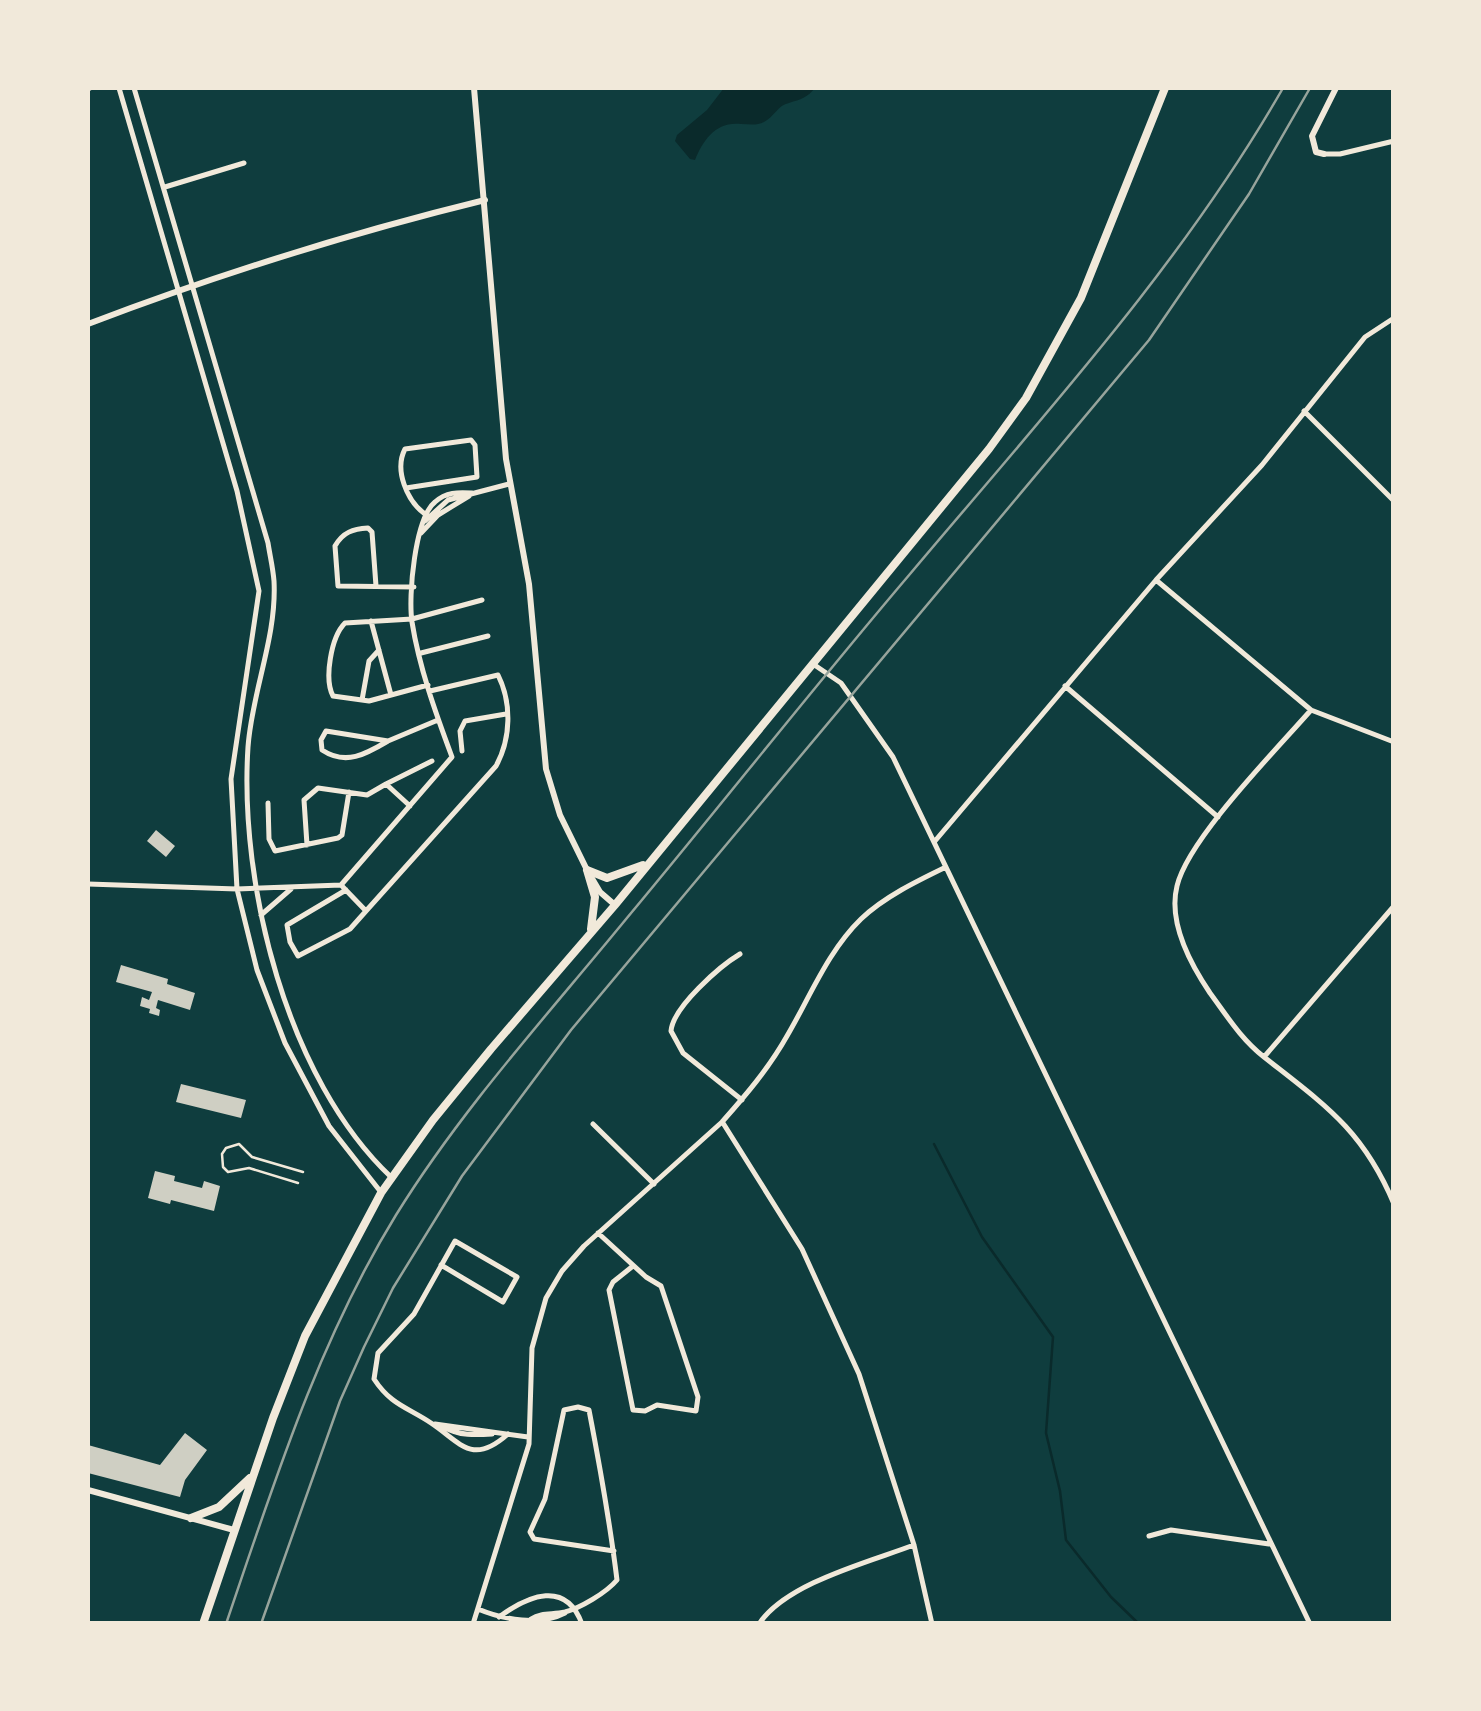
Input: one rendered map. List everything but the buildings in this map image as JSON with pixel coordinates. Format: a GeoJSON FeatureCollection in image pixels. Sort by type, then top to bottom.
{"type":"FeatureCollection","features":[{"type":"Feature","properties":{"kind":"highway"},"geometry":{"type":"LineString","coordinates":[[203,1624],[305,1336],[382,1193],[480,1062],[615,905],[989,449],[1026,398],[1081,298],[1165,88]]}},
{"type":"Feature","properties":{"kind":"highway"},"geometry":{"type":"LineString","coordinates":[[587,870],[607,878],[648,864]]}},
{"type":"Feature","properties":{"kind":"highway"},"geometry":{"type":"LineString","coordinates":[[587,870],[595,897],[591,931]]}},
{"type":"Feature","properties":{"kind":"highway"},"geometry":{"type":"LineString","coordinates":[[192,1518],[219,1506],[253,1475]]}},
{"type":"Feature","properties":{"kind":"main road"},"geometry":{"type":"LineString","coordinates":[[474,88],[509,484],[529,584],[546,768],[560,815],[587,870],[600,892],[615,905]]}},
{"type":"Feature","properties":{"kind":"main road"},"geometry":{"type":"LineString","coordinates":[[1324,154],[1316,152],[1312,136],[1336,88]]}},
{"type":"Feature","properties":{"kind":"main road"},"geometry":{"type":"LineString","coordinates":[[88,324],[193,285],[486,200]]}},
{"type":"Feature","properties":{"kind":"main road"},"geometry":{"type":"LineString","coordinates":[[88,1490],[234,1530]]}},
{"type":"Feature","properties":{"kind":"street"},"geometry":{"type":"LineString","coordinates":[[119,88],[236,492],[258,590],[231,779],[237,889],[257,970],[285,1043],[329,1126],[382,1193]]}},
{"type":"Feature","properties":{"kind":"street"},"geometry":{"type":"LineString","coordinates":[[134,88],[268,543],[274,581],[272,615],[248,742],[248,822],[254,888],[286,1003],[321,1079],[353,1133],[392,1178]]}},
{"type":"Feature","properties":{"kind":"street"},"geometry":{"type":"LineString","coordinates":[[1324,154],[1340,154],[1394,140]]}},
{"type":"Feature","properties":{"kind":"street"},"geometry":{"type":"LineString","coordinates":[[164,188],[244,164]]}},
{"type":"Feature","properties":{"kind":"street"},"geometry":{"type":"LineString","coordinates":[[934,842],[1156,580],[1262,465],[1365,336],[1394,318]]}},
{"type":"Feature","properties":{"kind":"street"},"geometry":{"type":"LineString","coordinates":[[1304,410],[1394,501]]}},
{"type":"Feature","properties":{"kind":"street"},"geometry":{"type":"LineString","coordinates":[[406,488],[477,477],[475,445],[471,440],[405,449],[400,458],[406,488],[413,506],[425,514]]}},
{"type":"Feature","properties":{"kind":"street"},"geometry":{"type":"LineString","coordinates":[[421,533],[427,517],[440,504],[509,484]]}},
{"type":"Feature","properties":{"kind":"street"},"geometry":{"type":"LineString","coordinates":[[472,493],[446,495],[431,505],[425,514],[414,560],[412,619],[429,688],[438,720],[452,757],[344,888],[287,925],[298,956],[350,929],[496,766],[506,747],[503,686],[498,675],[429,688],[391,695],[362,700],[333,696],[330,693],[334,640],[344,623],[412,619],[482,600]]}},
{"type":"Feature","properties":{"kind":"street"},"geometry":{"type":"LineString","coordinates":[[376,586],[372,532],[368,528],[343,534],[335,546],[336,582],[342,588],[414,587]]}},
{"type":"Feature","properties":{"kind":"street"},"geometry":{"type":"LineString","coordinates":[[1156,580],[1311,710],[1394,742]]}},
{"type":"Feature","properties":{"kind":"street"},"geometry":{"type":"LineString","coordinates":[[372,621],[391,695]]}},
{"type":"Feature","properties":{"kind":"street"},"geometry":{"type":"LineString","coordinates":[[421,653],[488,636]]}},
{"type":"Feature","properties":{"kind":"street"},"geometry":{"type":"LineString","coordinates":[[362,700],[369,660],[379,650]]}},
{"type":"Feature","properties":{"kind":"street"},"geometry":{"type":"LineString","coordinates":[[812,664],[842,683],[893,757],[1310,1624]]}},
{"type":"Feature","properties":{"kind":"street"},"geometry":{"type":"LineString","coordinates":[[1064,686],[1218,817]]}},
{"type":"Feature","properties":{"kind":"street"},"geometry":{"type":"LineString","coordinates":[[1311,710],[1218,817],[1185,866],[1176,886],[1179,928],[1202,981],[1234,1028],[1356,1134],[1394,1204]]}},
{"type":"Feature","properties":{"kind":"street"},"geometry":{"type":"LineString","coordinates":[[462,751],[460,732],[466,721],[506,714]]}},
{"type":"Feature","properties":{"kind":"street"},"geometry":{"type":"LineString","coordinates":[[388,741],[326,731],[320,740],[322,750],[330,755],[359,759],[388,741],[438,720]]}},
{"type":"Feature","properties":{"kind":"street"},"geometry":{"type":"LineString","coordinates":[[307,845],[304,800],[318,788],[366,794],[432,761]]}},
{"type":"Feature","properties":{"kind":"street"},"geometry":{"type":"LineString","coordinates":[[386,784],[410,806]]}},
{"type":"Feature","properties":{"kind":"street"},"geometry":{"type":"LineString","coordinates":[[268,803],[269,838],[276,850],[342,834],[349,792]]}},
{"type":"Feature","properties":{"kind":"street"},"geometry":{"type":"LineString","coordinates":[[473,1624],[530,1437],[532,1348],[538,1322],[562,1271],[742,1100],[770,1065],[830,960],[859,921],[886,900],[946,867]]}},
{"type":"Feature","properties":{"kind":"street"},"geometry":{"type":"LineString","coordinates":[[88,884],[344,888],[366,911]]}},
{"type":"Feature","properties":{"kind":"street"},"geometry":{"type":"LineString","coordinates":[[261,916],[294,887]]}},
{"type":"Feature","properties":{"kind":"street"},"geometry":{"type":"LineString","coordinates":[[270,888],[273,906]]}},
{"type":"Feature","properties":{"kind":"street"},"geometry":{"type":"LineString","coordinates":[[1264,1057],[1394,906]]}},
{"type":"Feature","properties":{"kind":"street"},"geometry":{"type":"LineString","coordinates":[[740,954],[721,965],[673,1019],[670,1031],[682,1053],[742,1100]]}},
{"type":"Feature","properties":{"kind":"street"},"geometry":{"type":"LineString","coordinates":[[722,1122],[802,1249],[859,1374],[914,1544],[932,1624]]}},
{"type":"Feature","properties":{"kind":"street"},"geometry":{"type":"LineString","coordinates":[[592,1124],[654,1184]]}},
{"type":"Feature","properties":{"kind":"street"},"geometry":{"type":"LineString","coordinates":[[598,1233],[661,1286],[698,1397],[696,1411],[657,1405],[645,1411],[633,1410],[609,1290],[633,1266]]}},
{"type":"Feature","properties":{"kind":"street"},"geometry":{"type":"LineString","coordinates":[[441,1265],[502,1302],[517,1277],[455,1241],[441,1265],[414,1314],[378,1353],[374,1379],[386,1398],[432,1424],[456,1445],[476,1450],[496,1445],[504,1434]]}},
{"type":"Feature","properties":{"kind":"street"},"geometry":{"type":"LineString","coordinates":[[478,1609],[499,1617],[545,1620],[568,1612],[617,1580],[614,1551],[590,1410],[564,1410],[546,1499],[530,1532],[534,1539],[547,1543],[614,1551]]}},
{"type":"Feature","properties":{"kind":"street"},"geometry":{"type":"LineString","coordinates":[[432,1424],[530,1437]]}},
{"type":"Feature","properties":{"kind":"street"},"geometry":{"type":"LineString","coordinates":[[1149,1536],[1171,1530],[1271,1544]]}},
{"type":"Feature","properties":{"kind":"street"},"geometry":{"type":"LineString","coordinates":[[759,1624],[784,1600],[812,1585],[914,1544]]}},
{"type":"Feature","properties":{"kind":"street"},"geometry":{"type":"LineString","coordinates":[[499,1617],[539,1597],[563,1597],[576,1606],[582,1624]]}},
{"type":"Feature","properties":{"kind":"lane"},"geometry":{"type":"LineString","coordinates":[[298,1183],[249,1168],[228,1172],[223,1167],[222,1154],[226,1148],[240,1144],[252,1157],[303,1172]]}},
{"type":"Feature","properties":{"kind":"water"},"geometry":{"type":"Polygon","coordinates":[[[724,88],[815,88],[804,98],[782,106],[764,122],[718,129],[706,139],[695,160],[690,159],[675,141],[677,135],[707,110],[724,88]]]}},
{"type":"Feature","properties":{"kind":"waterway"},"geometry":{"type":"LineString","coordinates":[[934,1144],[982,1237],[1053,1337],[1046,1433],[1060,1491],[1066,1540],[1111,1597],[1139,1624]]}},
{"type":"Feature","properties":{"kind":"railway"},"geometry":{"type":"LineString","coordinates":[[226,1624],[280,1466],[321,1363],[368,1263],[421,1176],[504,1066],[873,617],[1108,339],[1200,217],[1283,88]]}},
{"type":"Feature","properties":{"kind":"railway"},"geometry":{"type":"LineString","coordinates":[[261,1624],[340,1401],[364,1347],[393,1288],[462,1176],[571,1030],[1149,340],[1249,194],[1310,88]]}}]}
